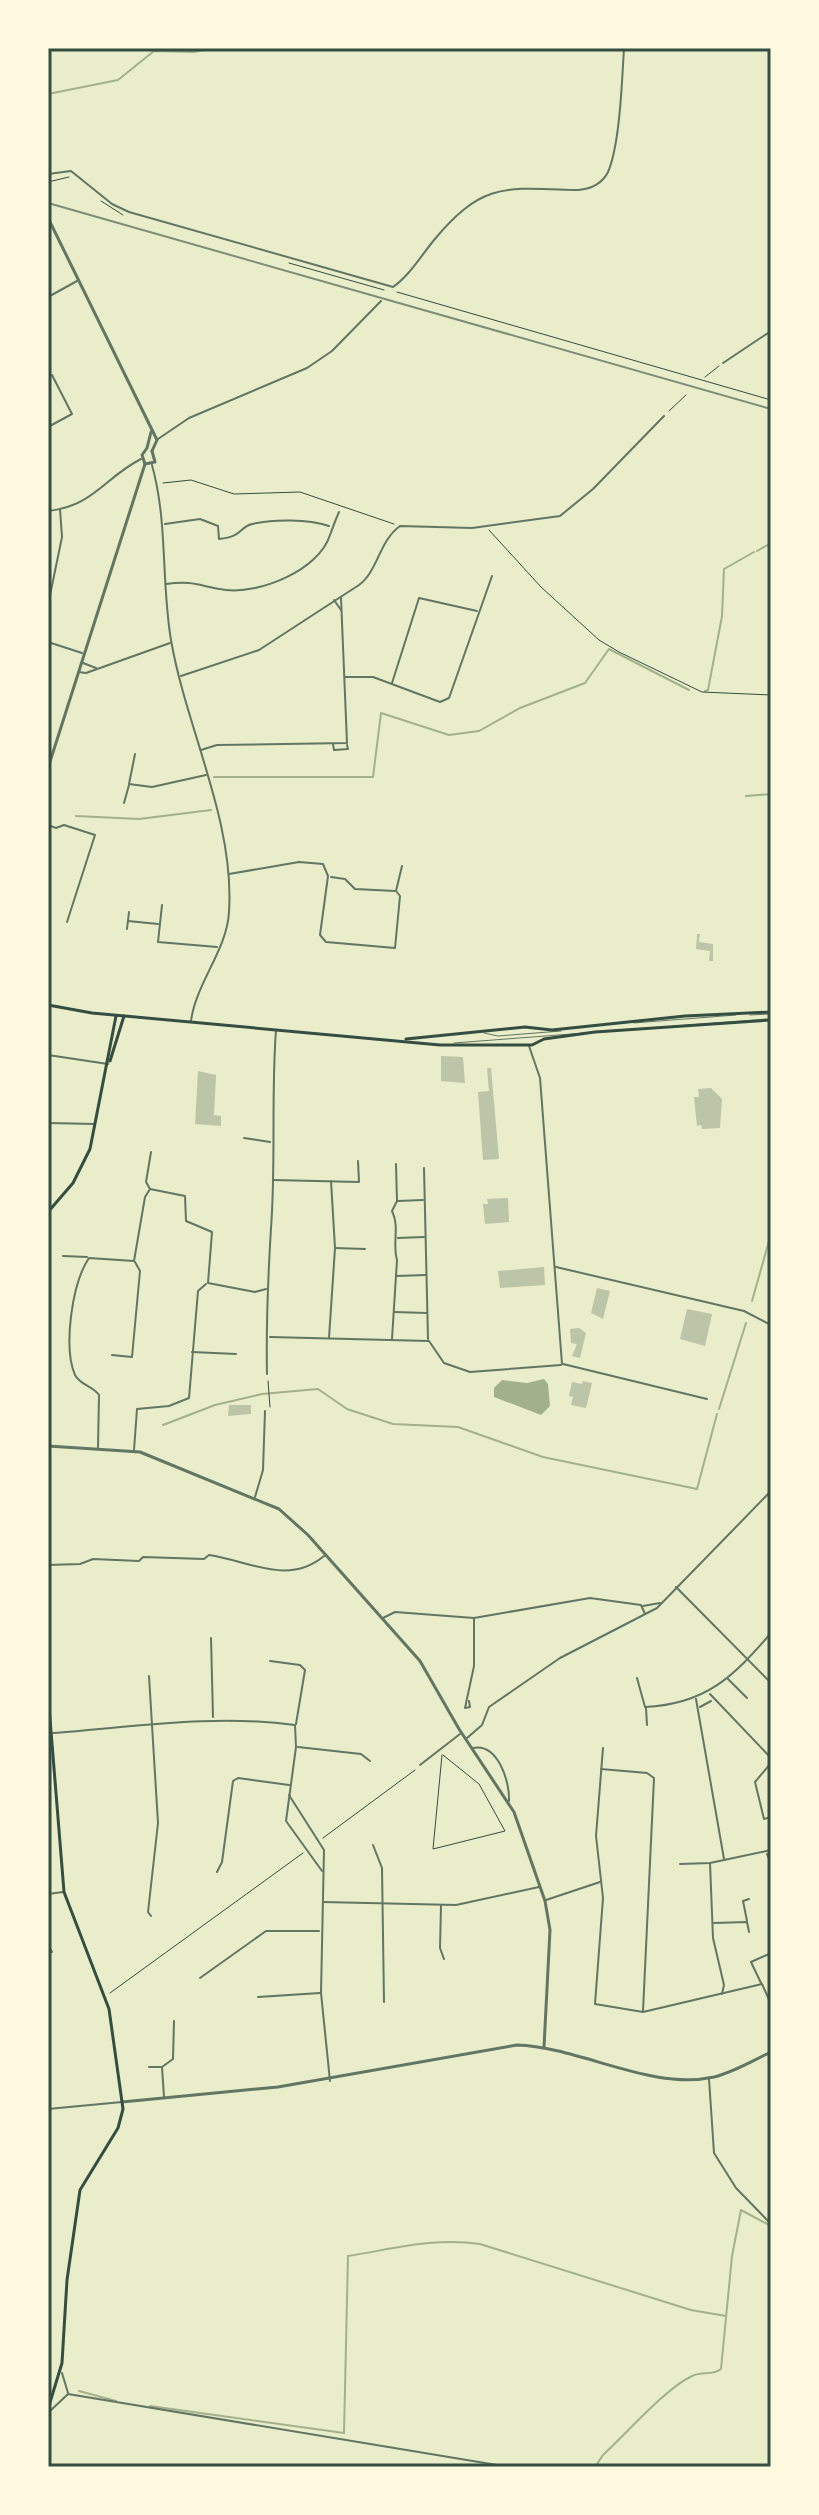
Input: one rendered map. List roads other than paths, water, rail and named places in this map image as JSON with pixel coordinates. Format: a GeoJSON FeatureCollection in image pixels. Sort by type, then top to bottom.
{"type":"FeatureCollection","features":[{"type":"Feature","properties":{"kind":"main road"},"geometry":{"type":"LineString","coordinates":[[48,1005],[124,1016],[434,1045],[483,1042],[492,1048],[529,1046],[544,1034],[771,1013]]}},
{"type":"Feature","properties":{"kind":"main road"},"geometry":{"type":"LineString","coordinates":[[48,1212],[80,1172],[96,1124],[116,1015]]}},
{"type":"Feature","properties":{"kind":"main road"},"geometry":{"type":"LineString","coordinates":[[108,1064],[124,1016]]}},
{"type":"Feature","properties":{"kind":"main road"},"geometry":{"type":"LineString","coordinates":[[398,1040],[525,1027],[544,1034],[771,1020]]}},
{"type":"Feature","properties":{"kind":"main road"},"geometry":{"type":"LineString","coordinates":[[483,1042],[484,1033]]}},
{"type":"Feature","properties":{"kind":"main road"},"geometry":{"type":"LineString","coordinates":[[434,1045],[438,1038]]}},
{"type":"Feature","properties":{"kind":"main road"},"geometry":{"type":"LineString","coordinates":[[48,1694],[64,1892],[105,1995],[122,2102],[118,2128],[80,2190],[67,2280],[60,2371],[48,2411]]}},
{"type":"Feature","properties":{"kind":"street"},"geometry":{"type":"LineString","coordinates":[[48,174],[71,171],[112,204],[129,212],[393,287],[450,221],[476,200],[507,188],[589,189],[606,176],[613,148],[624,48]]}},
{"type":"Feature","properties":{"kind":"street"},"geometry":{"type":"LineString","coordinates":[[48,216],[157,440]]}},
{"type":"Feature","properties":{"kind":"street"},"geometry":{"type":"LineString","coordinates":[[48,297],[78,281]]}},
{"type":"Feature","properties":{"kind":"street"},"geometry":{"type":"LineString","coordinates":[[48,511],[96,495],[141,459],[157,440],[189,418],[307,368],[332,351],[381,301]]}},
{"type":"Feature","properties":{"kind":"street"},"geometry":{"type":"LineString","coordinates":[[723,363],[771,331]]}},
{"type":"Feature","properties":{"kind":"street"},"geometry":{"type":"LineString","coordinates":[[48,377],[52,375],[72,414],[48,427]]}},
{"type":"Feature","properties":{"kind":"street"},"geometry":{"type":"LineString","coordinates":[[181,676],[259,650],[367,578],[379,551],[400,526],[486,527],[549,518],[568,512],[664,416]]}},
{"type":"Feature","properties":{"kind":"street"},"geometry":{"type":"LineString","coordinates":[[151,429],[149,451],[156,459],[152,464]]}},
{"type":"Feature","properties":{"kind":"street"},"geometry":{"type":"LineString","coordinates":[[141,459],[145,464]]}},
{"type":"Feature","properties":{"kind":"street"},"geometry":{"type":"LineString","coordinates":[[145,464],[152,464]]}},
{"type":"Feature","properties":{"kind":"street"},"geometry":{"type":"LineString","coordinates":[[48,768],[145,464]]}},
{"type":"Feature","properties":{"kind":"street"},"geometry":{"type":"LineString","coordinates":[[152,464],[165,524],[165,584],[171,643],[207,775],[227,874],[229,917],[191,1021]]}},
{"type":"Feature","properties":{"kind":"street"},"geometry":{"type":"LineString","coordinates":[[48,605],[62,537],[60,509]]}},
{"type":"Feature","properties":{"kind":"street"},"geometry":{"type":"LineString","coordinates":[[165,584],[190,580],[231,591],[270,583],[310,561],[330,534],[330,527],[339,512]]}},
{"type":"Feature","properties":{"kind":"street"},"geometry":{"type":"LineString","coordinates":[[165,524],[200,519],[218,526],[219,539],[237,537],[250,524],[278,522],[330,527]]}},
{"type":"Feature","properties":{"kind":"street"},"geometry":{"type":"LineString","coordinates":[[344,677],[364,676],[392,683],[440,702],[449,698],[492,576]]}},
{"type":"Feature","properties":{"kind":"street"},"geometry":{"type":"LineString","coordinates":[[200,751],[217,745],[347,743],[340,596]]}},
{"type":"Feature","properties":{"kind":"street"},"geometry":{"type":"LineString","coordinates":[[392,683],[419,598],[478,611]]}},
{"type":"Feature","properties":{"kind":"street"},"geometry":{"type":"LineString","coordinates":[[334,600],[342,611]]}},
{"type":"Feature","properties":{"kind":"street"},"geometry":{"type":"LineString","coordinates":[[48,642],[83,654]]}},
{"type":"Feature","properties":{"kind":"street"},"geometry":{"type":"LineString","coordinates":[[79,672],[171,643]]}},
{"type":"Feature","properties":{"kind":"street"},"geometry":{"type":"LineString","coordinates":[[82,662],[97,668]]}},
{"type":"Feature","properties":{"kind":"street"},"geometry":{"type":"LineString","coordinates":[[124,803],[135,754]]}},
{"type":"Feature","properties":{"kind":"street"},"geometry":{"type":"LineString","coordinates":[[129,784],[152,787],[207,775]]}},
{"type":"Feature","properties":{"kind":"street"},"geometry":{"type":"LineString","coordinates":[[48,825],[56,828],[64,825],[95,835],[67,922]]}},
{"type":"Feature","properties":{"kind":"street"},"geometry":{"type":"LineString","coordinates":[[227,874],[269,865],[316,862],[325,866],[328,876],[320,935],[326,942],[395,948],[400,896],[396,891],[355,889],[345,879],[328,876]]}},
{"type":"Feature","properties":{"kind":"street"},"geometry":{"type":"LineString","coordinates":[[396,891],[402,866]]}},
{"type":"Feature","properties":{"kind":"street"},"geometry":{"type":"LineString","coordinates":[[162,905],[158,942],[218,947]]}},
{"type":"Feature","properties":{"kind":"street"},"geometry":{"type":"LineString","coordinates":[[127,929],[129,912]]}},
{"type":"Feature","properties":{"kind":"street"},"geometry":{"type":"LineString","coordinates":[[128,921],[160,924]]}},
{"type":"Feature","properties":{"kind":"street"},"geometry":{"type":"LineString","coordinates":[[267,1374],[266,1289],[276,1029]]}},
{"type":"Feature","properties":{"kind":"street"},"geometry":{"type":"LineString","coordinates":[[529,1046],[541,1094],[562,1364]]}},
{"type":"Feature","properties":{"kind":"street"},"geometry":{"type":"LineString","coordinates":[[48,1055],[108,1064]]}},
{"type":"Feature","properties":{"kind":"street"},"geometry":{"type":"LineString","coordinates":[[541,1094],[549,1094]]}},
{"type":"Feature","properties":{"kind":"street"},"geometry":{"type":"LineString","coordinates":[[48,1123],[96,1124]]}},
{"type":"Feature","properties":{"kind":"street"},"geometry":{"type":"LineString","coordinates":[[244,1138],[272,1142]]}},
{"type":"Feature","properties":{"kind":"street"},"geometry":{"type":"LineString","coordinates":[[545,1142],[552,1141]]}},
{"type":"Feature","properties":{"kind":"street"},"geometry":{"type":"LineString","coordinates":[[134,1451],[137,1409],[169,1406],[189,1398],[198,1291],[208,1283],[212,1232],[186,1221],[185,1196],[150,1189],[146,1182],[151,1152]]}},
{"type":"Feature","properties":{"kind":"street"},"geometry":{"type":"LineString","coordinates":[[272,1180],[359,1182],[358,1161]]}},
{"type":"Feature","properties":{"kind":"street"},"geometry":{"type":"LineString","coordinates":[[392,1340],[397,1238],[392,1211],[397,1201],[396,1164]]}},
{"type":"Feature","properties":{"kind":"street"},"geometry":{"type":"LineString","coordinates":[[547,1167],[554,1166]]}},
{"type":"Feature","properties":{"kind":"street"},"geometry":{"type":"LineString","coordinates":[[424,1168],[429,1341],[444,1363],[474,1373],[562,1364],[707,1399]]}},
{"type":"Feature","properties":{"kind":"street"},"geometry":{"type":"LineString","coordinates":[[329,1339],[335,1248],[331,1181]]}},
{"type":"Feature","properties":{"kind":"street"},"geometry":{"type":"LineString","coordinates":[[112,1355],[132,1357],[140,1271],[134,1261],[145,1197],[150,1189]]}},
{"type":"Feature","properties":{"kind":"street"},"geometry":{"type":"LineString","coordinates":[[397,1201],[424,1200]]}},
{"type":"Feature","properties":{"kind":"street"},"geometry":{"type":"LineString","coordinates":[[397,1238],[425,1237]]}},
{"type":"Feature","properties":{"kind":"street"},"geometry":{"type":"LineString","coordinates":[[335,1248],[365,1249]]}},
{"type":"Feature","properties":{"kind":"street"},"geometry":{"type":"LineString","coordinates":[[63,1256],[134,1261]]}},
{"type":"Feature","properties":{"kind":"street"},"geometry":{"type":"LineString","coordinates":[[89,1258],[73,1305],[70,1343],[76,1376],[99,1395],[98,1448]]}},
{"type":"Feature","properties":{"kind":"street"},"geometry":{"type":"LineString","coordinates":[[555,1266],[749,1313],[771,1325]]}},
{"type":"Feature","properties":{"kind":"street"},"geometry":{"type":"LineString","coordinates":[[396,1276],[427,1275]]}},
{"type":"Feature","properties":{"kind":"street"},"geometry":{"type":"LineString","coordinates":[[208,1283],[255,1292],[266,1289]]}},
{"type":"Feature","properties":{"kind":"street"},"geometry":{"type":"LineString","coordinates":[[394,1312],[428,1313]]}},
{"type":"Feature","properties":{"kind":"street"},"geometry":{"type":"LineString","coordinates":[[268,1337],[429,1341]]}},
{"type":"Feature","properties":{"kind":"street"},"geometry":{"type":"LineString","coordinates":[[191,1352],[236,1354]]}},
{"type":"Feature","properties":{"kind":"street"},"geometry":{"type":"LineString","coordinates":[[255,1497],[263,1470],[265,1411]]}},
{"type":"Feature","properties":{"kind":"street"},"geometry":{"type":"LineString","coordinates":[[48,1446],[134,1451],[255,1497],[291,1517],[420,1661],[508,1802],[545,1901],[550,1930],[544,2047]]}},
{"type":"Feature","properties":{"kind":"street"},"geometry":{"type":"LineString","coordinates":[[467,1738],[479,1729],[489,1707],[560,1658],[644,1615],[661,1603],[771,1491]]}},
{"type":"Feature","properties":{"kind":"street"},"geometry":{"type":"LineString","coordinates":[[48,1565],[80,1564],[93,1559],[139,1561],[143,1557],[204,1559],[209,1555],[292,1571],[308,1570],[325,1556]]}},
{"type":"Feature","properties":{"kind":"street"},"geometry":{"type":"LineString","coordinates":[[676,1587],[771,1683]]}},
{"type":"Feature","properties":{"kind":"street"},"geometry":{"type":"LineString","coordinates":[[382,1619],[395,1612],[474,1618],[590,1598],[652,1607],[661,1603]]}},
{"type":"Feature","properties":{"kind":"street"},"geometry":{"type":"LineString","coordinates":[[641,1605],[646,1610],[644,1615]]}},
{"type":"Feature","properties":{"kind":"street"},"geometry":{"type":"LineString","coordinates":[[469,1701],[476,1645],[474,1618]]}},
{"type":"Feature","properties":{"kind":"street"},"geometry":{"type":"LineString","coordinates":[[645,1707],[672,1705],[710,1693],[728,1679],[771,1633]]}},
{"type":"Feature","properties":{"kind":"street"},"geometry":{"type":"LineString","coordinates":[[211,1638],[213,1719]]}},
{"type":"Feature","properties":{"kind":"street"},"geometry":{"type":"LineString","coordinates":[[270,1661],[300,1665],[306,1673],[296,1726],[286,1821],[322,1871]]}},
{"type":"Feature","properties":{"kind":"street"},"geometry":{"type":"LineString","coordinates":[[149,1676],[158,1823],[148,1912],[151,1916]]}},
{"type":"Feature","properties":{"kind":"street"},"geometry":{"type":"LineString","coordinates":[[637,1678],[647,1725]]}},
{"type":"Feature","properties":{"kind":"street"},"geometry":{"type":"LineString","coordinates":[[728,1679],[747,1698]]}},
{"type":"Feature","properties":{"kind":"street"},"geometry":{"type":"LineString","coordinates":[[710,1693],[712,1700],[771,1760],[755,1782],[765,1821],[771,1817]]}},
{"type":"Feature","properties":{"kind":"street"},"geometry":{"type":"LineString","coordinates":[[695,1698],[724,1859]]}},
{"type":"Feature","properties":{"kind":"street"},"geometry":{"type":"LineString","coordinates":[[699,1707],[712,1700]]}},
{"type":"Feature","properties":{"kind":"street"},"geometry":{"type":"LineString","coordinates":[[52,1733],[245,1718],[296,1726]]}},
{"type":"Feature","properties":{"kind":"street"},"geometry":{"type":"LineString","coordinates":[[420,1765],[462,1732]]}},
{"type":"Feature","properties":{"kind":"street"},"geometry":{"type":"LineString","coordinates":[[296,1747],[361,1754],[370,1761]]}},
{"type":"Feature","properties":{"kind":"street"},"geometry":{"type":"LineString","coordinates":[[473,1748],[487,1750],[498,1760],[508,1787],[508,1802]]}},
{"type":"Feature","properties":{"kind":"street"},"geometry":{"type":"LineString","coordinates":[[603,1748],[596,1836],[601,1881],[595,2004],[643,2012],[762,1984]]}},
{"type":"Feature","properties":{"kind":"street"},"geometry":{"type":"LineString","coordinates":[[601,1769],[647,1773],[654,1778],[643,2012]]}},
{"type":"Feature","properties":{"kind":"street"},"geometry":{"type":"LineString","coordinates":[[217,1872],[222,1862],[233,1781],[238,1778],[290,1785]]}},
{"type":"Feature","properties":{"kind":"street"},"geometry":{"type":"LineString","coordinates":[[289,1794],[321,1840],[321,1993],[330,2080]]}},
{"type":"Feature","properties":{"kind":"street"},"geometry":{"type":"LineString","coordinates":[[373,1845],[382,1868],[384,2002]]}},
{"type":"Feature","properties":{"kind":"street"},"geometry":{"type":"LineString","coordinates":[[680,1864],[710,1863],[771,1850]]}},
{"type":"Feature","properties":{"kind":"street"},"geometry":{"type":"LineString","coordinates":[[766,1852],[771,1864]]}},
{"type":"Feature","properties":{"kind":"street"},"geometry":{"type":"LineString","coordinates":[[710,1863],[712,1923],[724,1985],[722,1995]]}},
{"type":"Feature","properties":{"kind":"street"},"geometry":{"type":"LineString","coordinates":[[545,1901],[601,1881]]}},
{"type":"Feature","properties":{"kind":"street"},"geometry":{"type":"LineString","coordinates":[[322,1902],[464,1904],[540,1886]]}},
{"type":"Feature","properties":{"kind":"street"},"geometry":{"type":"LineString","coordinates":[[48,1894],[64,1892]]}},
{"type":"Feature","properties":{"kind":"street"},"geometry":{"type":"LineString","coordinates":[[749,1899],[743,1901],[749,1932]]}},
{"type":"Feature","properties":{"kind":"street"},"geometry":{"type":"LineString","coordinates":[[441,1905],[440,1948],[444,1959]]}},
{"type":"Feature","properties":{"kind":"street"},"geometry":{"type":"LineString","coordinates":[[712,1923],[747,1922]]}},
{"type":"Feature","properties":{"kind":"street"},"geometry":{"type":"LineString","coordinates":[[200,1978],[266,1931],[321,1931]]}},
{"type":"Feature","properties":{"kind":"street"},"geometry":{"type":"LineString","coordinates":[[48,1945],[52,1952]]}},
{"type":"Feature","properties":{"kind":"street"},"geometry":{"type":"LineString","coordinates":[[771,1953],[751,1962],[771,2004]]}},
{"type":"Feature","properties":{"kind":"street"},"geometry":{"type":"LineString","coordinates":[[258,1997],[321,1993]]}},
{"type":"Feature","properties":{"kind":"street"},"geometry":{"type":"LineString","coordinates":[[149,2067],[162,2067],[173,2059],[174,2021]]}},
{"type":"Feature","properties":{"kind":"street"},"geometry":{"type":"LineString","coordinates":[[48,2109],[330,2080],[517,2045],[544,2047],[638,2072],[688,2079],[709,2078],[735,2070],[771,2052]]}},
{"type":"Feature","properties":{"kind":"street"},"geometry":{"type":"LineString","coordinates":[[162,2067],[165,2098]]}},
{"type":"Feature","properties":{"kind":"street"},"geometry":{"type":"LineString","coordinates":[[709,2078],[714,2153],[736,2188],[771,2224]]}},
{"type":"Feature","properties":{"kind":"street"},"geometry":{"type":"LineString","coordinates":[[60,2371],[68,2394]]}},
{"type":"Feature","properties":{"kind":"street"},"geometry":{"type":"LineString","coordinates":[[48,2411],[68,2394],[503,2466]]}},
{"type":"Feature","properties":{"kind":"lane"},"geometry":{"type":"LineString","coordinates":[[483,1042],[544,1034]]}},
{"type":"Feature","properties":{"kind":"waterway"},"geometry":{"type":"LineString","coordinates":[[48,94],[118,80],[154,51],[194,52],[213,48]]}},
{"type":"Feature","properties":{"kind":"waterway"},"geometry":{"type":"LineString","coordinates":[[757,551],[771,543]]}},
{"type":"Feature","properties":{"kind":"waterway"},"geometry":{"type":"LineString","coordinates":[[705,691],[708,690],[722,616],[724,569],[754,552]]}},
{"type":"Feature","properties":{"kind":"waterway"},"geometry":{"type":"LineString","coordinates":[[214,777],[373,777],[381,713],[449,735],[479,731],[520,708],[585,683],[609,649],[689,690]]}},
{"type":"Feature","properties":{"kind":"waterway"},"geometry":{"type":"LineString","coordinates":[[746,796],[771,794]]}},
{"type":"Feature","properties":{"kind":"waterway"},"geometry":{"type":"LineString","coordinates":[[76,816],[139,819],[211,810]]}},
{"type":"Feature","properties":{"kind":"waterway"},"geometry":{"type":"LineString","coordinates":[[752,1301],[771,1234]]}},
{"type":"Feature","properties":{"kind":"waterway"},"geometry":{"type":"LineString","coordinates":[[719,1409],[746,1323]]}},
{"type":"Feature","properties":{"kind":"waterway"},"geometry":{"type":"LineString","coordinates":[[163,1425],[215,1405],[262,1394],[318,1389],[347,1409],[393,1424],[458,1427],[543,1457],[697,1489],[717,1414]]}},
{"type":"Feature","properties":{"kind":"waterway"},"geometry":{"type":"LineString","coordinates":[[595,2467],[603,2455],[670,2390],[692,2376],[721,2369],[732,2256],[741,2210],[771,2226]]}},
{"type":"Feature","properties":{"kind":"waterway"},"geometry":{"type":"LineString","coordinates":[[150,2406],[344,2433],[348,2256],[398,2247],[447,2242],[480,2244],[691,2310],[726,2316]]}},
{"type":"Feature","properties":{"kind":"waterway"},"geometry":{"type":"LineString","coordinates":[[79,2391],[116,2401]]}},
{"type":"Feature","properties":{"kind":"railway"},"geometry":{"type":"LineString","coordinates":[[48,203],[771,409]]}}]}
